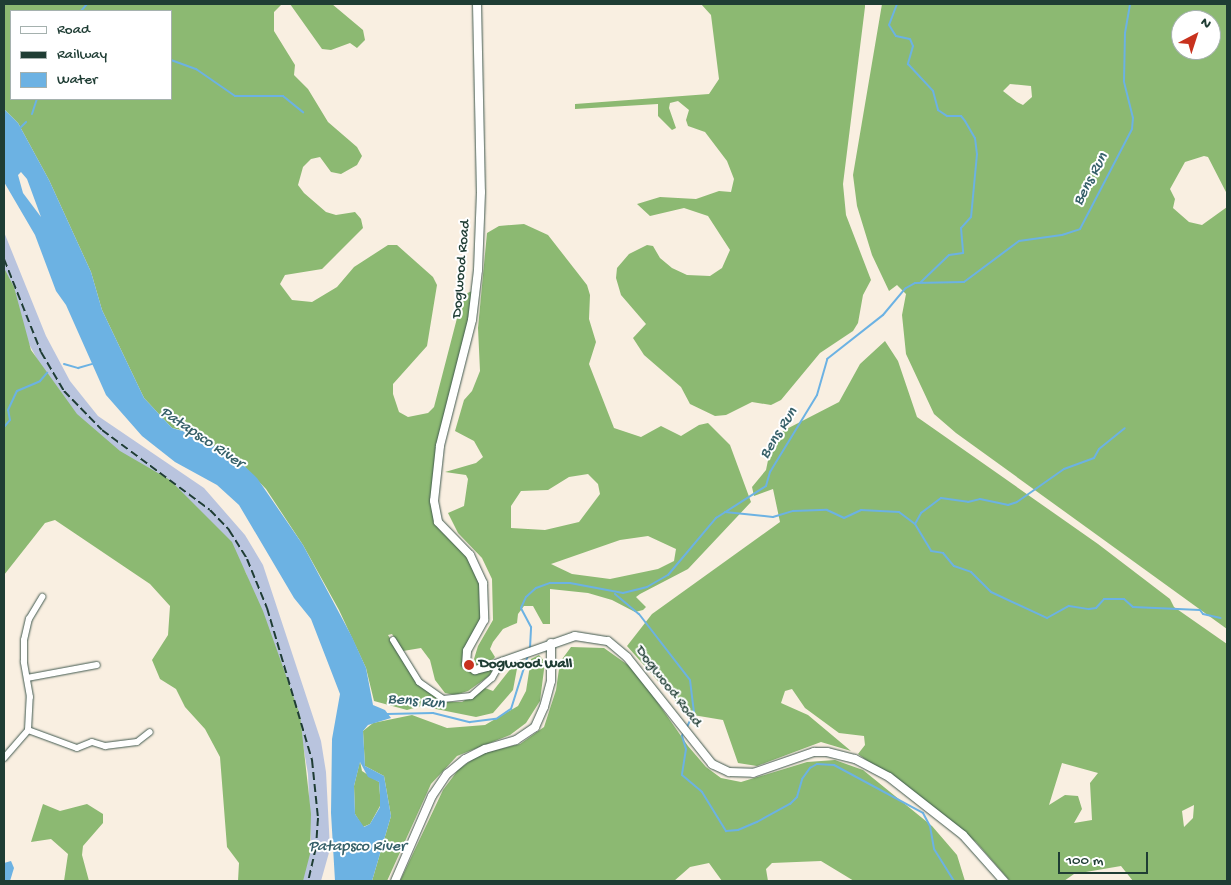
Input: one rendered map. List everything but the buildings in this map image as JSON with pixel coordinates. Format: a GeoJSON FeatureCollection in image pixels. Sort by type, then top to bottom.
{"type":"FeatureCollection","features":[{"type":"Feature","properties":{"kind":"street","name":"Dogwood Road"},"geometry":{"type":"LineString","coordinates":[[477,4],[481,192],[478,270],[472,320],[438,452],[434,511],[443,529],[470,555],[483,584],[484,620],[467,652],[466,664],[475,670],[540,646],[575,636],[608,641],[628,657],[708,760],[729,772],[753,773],[800,756],[827,752],[873,766],[963,835],[1004,881]]}},
{"type":"Feature","properties":{"kind":"street"},"geometry":{"type":"LineString","coordinates":[[4,758],[28,730],[31,709],[24,640],[29,619],[42,597]]}},
{"type":"Feature","properties":{"kind":"street"},"geometry":{"type":"LineString","coordinates":[[393,640],[419,682],[443,699],[471,696],[492,678],[502,661]]}},
{"type":"Feature","properties":{"kind":"street"},"geometry":{"type":"LineString","coordinates":[[395,881],[432,796],[447,774],[465,759],[485,749],[516,740],[535,727],[544,707],[551,681],[550,644]]}},
{"type":"Feature","properties":{"kind":"street"},"geometry":{"type":"LineString","coordinates":[[27,678],[97,664]]}},
{"type":"Feature","properties":{"kind":"street"},"geometry":{"type":"LineString","coordinates":[[28,730],[77,748],[92,742],[105,746],[137,742],[150,732]]}},
{"type":"Feature","properties":{"kind":"shaded area"},"geometry":{"type":"Polygon","coordinates":[[[4,232],[46,336],[70,381],[98,416],[204,488],[245,535],[263,565],[321,741],[326,772],[330,849],[321,881],[300,881],[311,847],[308,774],[303,745],[246,573],[230,546],[85,429],[54,391],[29,344],[4,283],[4,232]]]}},
{"type":"Feature","properties":{"kind":"green space"},"geometry":{"type":"Polygon","coordinates":[[[4,4],[290,4],[281,5],[274,12],[274,31],[295,65],[294,75],[308,89],[328,122],[357,147],[362,156],[357,165],[341,174],[331,172],[320,157],[311,159],[303,167],[298,185],[304,193],[326,212],[336,215],[355,212],[361,219],[363,228],[322,269],[285,275],[280,284],[292,300],[312,302],[337,287],[354,267],[388,245],[397,245],[433,277],[437,285],[427,346],[393,384],[393,394],[399,412],[408,417],[428,413],[434,407],[463,295],[472,291],[470,319],[437,445],[432,511],[441,531],[468,557],[480,584],[482,619],[465,650],[463,665],[474,673],[494,668],[489,676],[468,691],[455,695],[445,693],[435,680],[430,660],[421,648],[403,651],[392,634],[388,635],[418,684],[443,702],[462,702],[485,688],[493,691],[519,658],[513,690],[493,713],[476,717],[421,706],[407,710],[374,701],[366,668],[339,610],[303,545],[266,489],[239,461],[190,432],[172,428],[144,398],[102,310],[91,272],[49,180],[18,123],[4,109],[4,4]]]}},
{"type":"Feature","properties":{"kind":"green space"},"geometry":{"type":"Polygon","coordinates":[[[290,4],[332,4],[363,30],[365,40],[357,48],[350,43],[331,50],[322,49],[290,4]]]}},
{"type":"Feature","properties":{"kind":"green space"},"geometry":{"type":"Polygon","coordinates":[[[701,4],[865,4],[843,184],[846,215],[871,280],[863,295],[858,323],[853,331],[820,353],[781,400],[771,405],[752,402],[726,415],[715,416],[690,404],[681,387],[644,355],[633,338],[646,324],[621,295],[616,278],[617,268],[629,254],[647,245],[653,246],[660,258],[672,268],[687,275],[710,276],[722,268],[730,250],[708,216],[684,208],[650,216],[637,204],[660,197],[696,199],[719,191],[731,192],[734,179],[727,161],[705,132],[688,126],[686,120],[689,110],[678,101],[670,103],[669,108],[676,128],[672,130],[658,116],[658,104],[575,109],[575,104],[709,94],[719,79],[711,15],[701,4]]]}},
{"type":"Feature","properties":{"kind":"green space"},"geometry":{"type":"Polygon","coordinates":[[[882,4],[1227,4],[1227,194],[1208,157],[1204,156],[1185,162],[1170,189],[1175,199],[1173,208],[1189,222],[1202,225],[1227,207],[1227,629],[956,433],[934,414],[906,354],[902,315],[906,294],[897,285],[889,291],[872,255],[857,206],[853,175],[882,4]],[[1010,84],[1003,91],[1023,105],[1032,97],[1031,86],[1010,84]]]}},
{"type":"Feature","properties":{"kind":"green space"},"geometry":{"type":"Polygon","coordinates":[[[524,224],[548,235],[587,285],[590,295],[589,319],[596,342],[589,364],[614,428],[641,437],[661,426],[681,436],[699,425],[708,423],[730,445],[751,502],[688,569],[636,597],[646,607],[643,610],[635,612],[612,600],[588,593],[550,589],[550,624],[543,624],[533,606],[524,606],[518,614],[517,623],[503,629],[493,642],[490,649],[495,657],[490,663],[477,666],[474,659],[478,646],[493,620],[492,579],[482,558],[458,533],[448,513],[464,506],[468,479],[466,475],[445,472],[476,463],[483,457],[474,441],[455,431],[464,400],[472,391],[480,371],[478,328],[487,233],[499,226],[524,224]],[[588,474],[569,477],[548,490],[521,491],[511,506],[511,528],[545,530],[579,522],[600,494],[598,484],[588,474]],[[648,536],[620,540],[551,564],[572,574],[610,579],[658,569],[674,561],[676,549],[648,536]]]}},
{"type":"Feature","properties":{"kind":"green space"},"geometry":{"type":"Polygon","coordinates":[[[4,268],[14,287],[31,350],[77,414],[120,451],[170,480],[232,542],[263,611],[300,715],[311,814],[310,854],[303,881],[238,881],[239,863],[227,847],[220,757],[205,729],[185,707],[176,689],[160,679],[152,660],[168,635],[170,606],[150,584],[55,520],[45,523],[4,575],[4,268]]]}},
{"type":"Feature","properties":{"kind":"green space"},"geometry":{"type":"Polygon","coordinates":[[[885,341],[898,361],[917,417],[1098,544],[1170,599],[1174,607],[1227,644],[1227,881],[1133,881],[1121,866],[1074,874],[1064,881],[1010,881],[976,842],[858,754],[865,745],[864,736],[839,733],[805,708],[792,689],[785,691],[781,703],[808,715],[851,751],[821,742],[757,766],[738,763],[723,720],[687,714],[627,646],[652,614],[780,522],[773,489],[754,496],[752,487],[766,470],[773,436],[839,402],[860,364],[885,341]],[[1062,763],[1049,805],[1065,795],[1078,796],[1082,809],[1074,823],[1092,820],[1090,783],[1098,773],[1062,763]],[[1194,805],[1182,811],[1184,827],[1193,818],[1194,805]]]}},
{"type":"Feature","properties":{"kind":"green space"},"geometry":{"type":"Polygon","coordinates":[[[571,647],[604,648],[635,670],[688,746],[706,767],[721,778],[741,782],[807,762],[835,760],[863,770],[932,826],[957,855],[965,881],[854,881],[821,861],[772,863],[766,869],[768,881],[722,881],[709,863],[690,867],[674,881],[400,881],[443,790],[458,770],[480,754],[520,744],[544,727],[556,690],[560,662],[571,647]]]}},
{"type":"Feature","properties":{"kind":"green space"},"geometry":{"type":"Polygon","coordinates":[[[539,655],[545,662],[540,701],[526,723],[510,735],[457,756],[431,784],[387,881],[372,881],[391,816],[384,776],[365,766],[363,731],[373,723],[412,715],[447,728],[485,725],[518,706],[526,691],[531,659],[539,655]]]}},
{"type":"Feature","properties":{"kind":"green space"},"geometry":{"type":"Polygon","coordinates":[[[360,761],[362,771],[379,782],[380,795],[380,806],[370,824],[363,827],[355,814],[354,786],[360,761]]]}},
{"type":"Feature","properties":{"kind":"green space"},"geometry":{"type":"Polygon","coordinates":[[[43,804],[60,811],[87,804],[103,814],[103,823],[83,846],[82,855],[89,881],[64,881],[68,854],[51,839],[31,842],[43,804]]]}},
{"type":"Feature","properties":{"kind":"water","name":"Patapsco River"},"geometry":{"type":"Polygon","coordinates":[[[4,109],[18,123],[49,180],[91,272],[102,310],[144,398],[172,428],[197,435],[239,461],[257,478],[303,545],[352,637],[366,668],[373,705],[385,710],[391,718],[368,725],[363,731],[365,766],[384,776],[391,816],[372,881],[335,881],[331,813],[332,739],[340,694],[311,619],[294,598],[239,505],[217,485],[175,462],[142,436],[106,395],[66,305],[56,291],[35,235],[4,182],[4,109]],[[21,172],[18,175],[23,193],[41,217],[27,179],[21,172]],[[360,762],[354,786],[355,814],[364,827],[370,824],[380,807],[380,795],[379,782],[368,777],[360,762]]]}},
{"type":"Feature","properties":{"kind":"water"},"geometry":{"type":"Polygon","coordinates":[[[11,861],[14,868],[10,881],[4,881],[4,863],[11,861]]]}},
{"type":"Feature","properties":{"kind":"waterway"},"geometry":{"type":"LineString","coordinates":[[82,10],[87,4]]}},
{"type":"Feature","properties":{"kind":"waterway"},"geometry":{"type":"LineString","coordinates":[[897,4],[889,25],[896,36],[910,39],[913,46],[908,64],[933,91],[938,110],[947,116],[961,116],[965,121],[975,138],[977,154],[971,217],[961,228],[963,253],[949,255],[921,282]]}},
{"type":"Feature","properties":{"kind":"waterway","name":"Bens Run"},"geometry":{"type":"LineString","coordinates":[[530,648],[531,627],[521,608],[526,597],[536,588],[550,583],[570,583],[623,593],[647,587],[668,575],[716,518],[766,486],[770,472],[817,395],[827,359],[883,315],[906,288],[915,283],[964,282],[1019,241],[1062,235],[1080,229],[1132,129],[1133,118],[1124,81],[1125,33],[1130,4]]}},
{"type":"Feature","properties":{"kind":"waterway"},"geometry":{"type":"LineString","coordinates":[[172,60],[196,69],[235,96],[283,96],[303,112]]}},
{"type":"Feature","properties":{"kind":"waterway"},"geometry":{"type":"LineString","coordinates":[[32,114],[37,100]]}},
{"type":"Feature","properties":{"kind":"waterway"},"geometry":{"type":"LineString","coordinates":[[19,129],[26,122]]}},
{"type":"Feature","properties":{"kind":"waterway"},"geometry":{"type":"LineString","coordinates":[[64,364],[78,368],[92,364]]}},
{"type":"Feature","properties":{"kind":"waterway"},"geometry":{"type":"LineString","coordinates":[[4,427],[10,420],[8,410],[17,391],[40,381],[47,373]]}},
{"type":"Feature","properties":{"kind":"waterway"},"geometry":{"type":"LineString","coordinates":[[915,524],[921,513],[941,498],[968,502],[980,499],[1008,505],[1017,502],[1064,469],[1094,458],[1099,449],[1125,428]]}},
{"type":"Feature","properties":{"kind":"waterway"},"geometry":{"type":"LineString","coordinates":[[725,512],[773,517],[793,511],[827,510],[844,518],[861,510],[899,512],[915,524],[931,551],[943,553],[954,566],[971,572],[991,592],[1047,618],[1069,606],[1089,609],[1096,608],[1104,599],[1124,599],[1133,607],[1200,610],[1203,614],[1221,618]]}},
{"type":"Feature","properties":{"kind":"waterway"},"geometry":{"type":"LineString","coordinates":[[615,594],[639,614],[690,680],[694,712],[687,727]]}},
{"type":"Feature","properties":{"kind":"waterway","name":"Bens Run"},"geometry":{"type":"LineString","coordinates":[[387,714],[433,713],[470,722],[496,719],[511,709],[528,655]]}},
{"type":"Feature","properties":{"kind":"waterway"},"geometry":{"type":"LineString","coordinates":[[684,731],[682,736],[686,749],[682,775],[702,792],[726,831],[738,830],[757,822],[790,804],[797,797],[802,779],[810,768],[817,764],[834,765],[923,813],[930,826],[934,849],[954,881]]}},
{"type":"Feature","properties":{"kind":"railway"},"geometry":{"type":"LineString","coordinates":[[4,259],[41,352],[64,391],[102,430],[210,510],[229,530],[247,559],[267,608],[312,760],[318,818],[316,847],[308,881]]}},
{"type":"Feature","properties":{"kind":"place","name":"Dogwood Wall"},"geometry":{"type":"Point","coordinates":[469,665]}}]}
